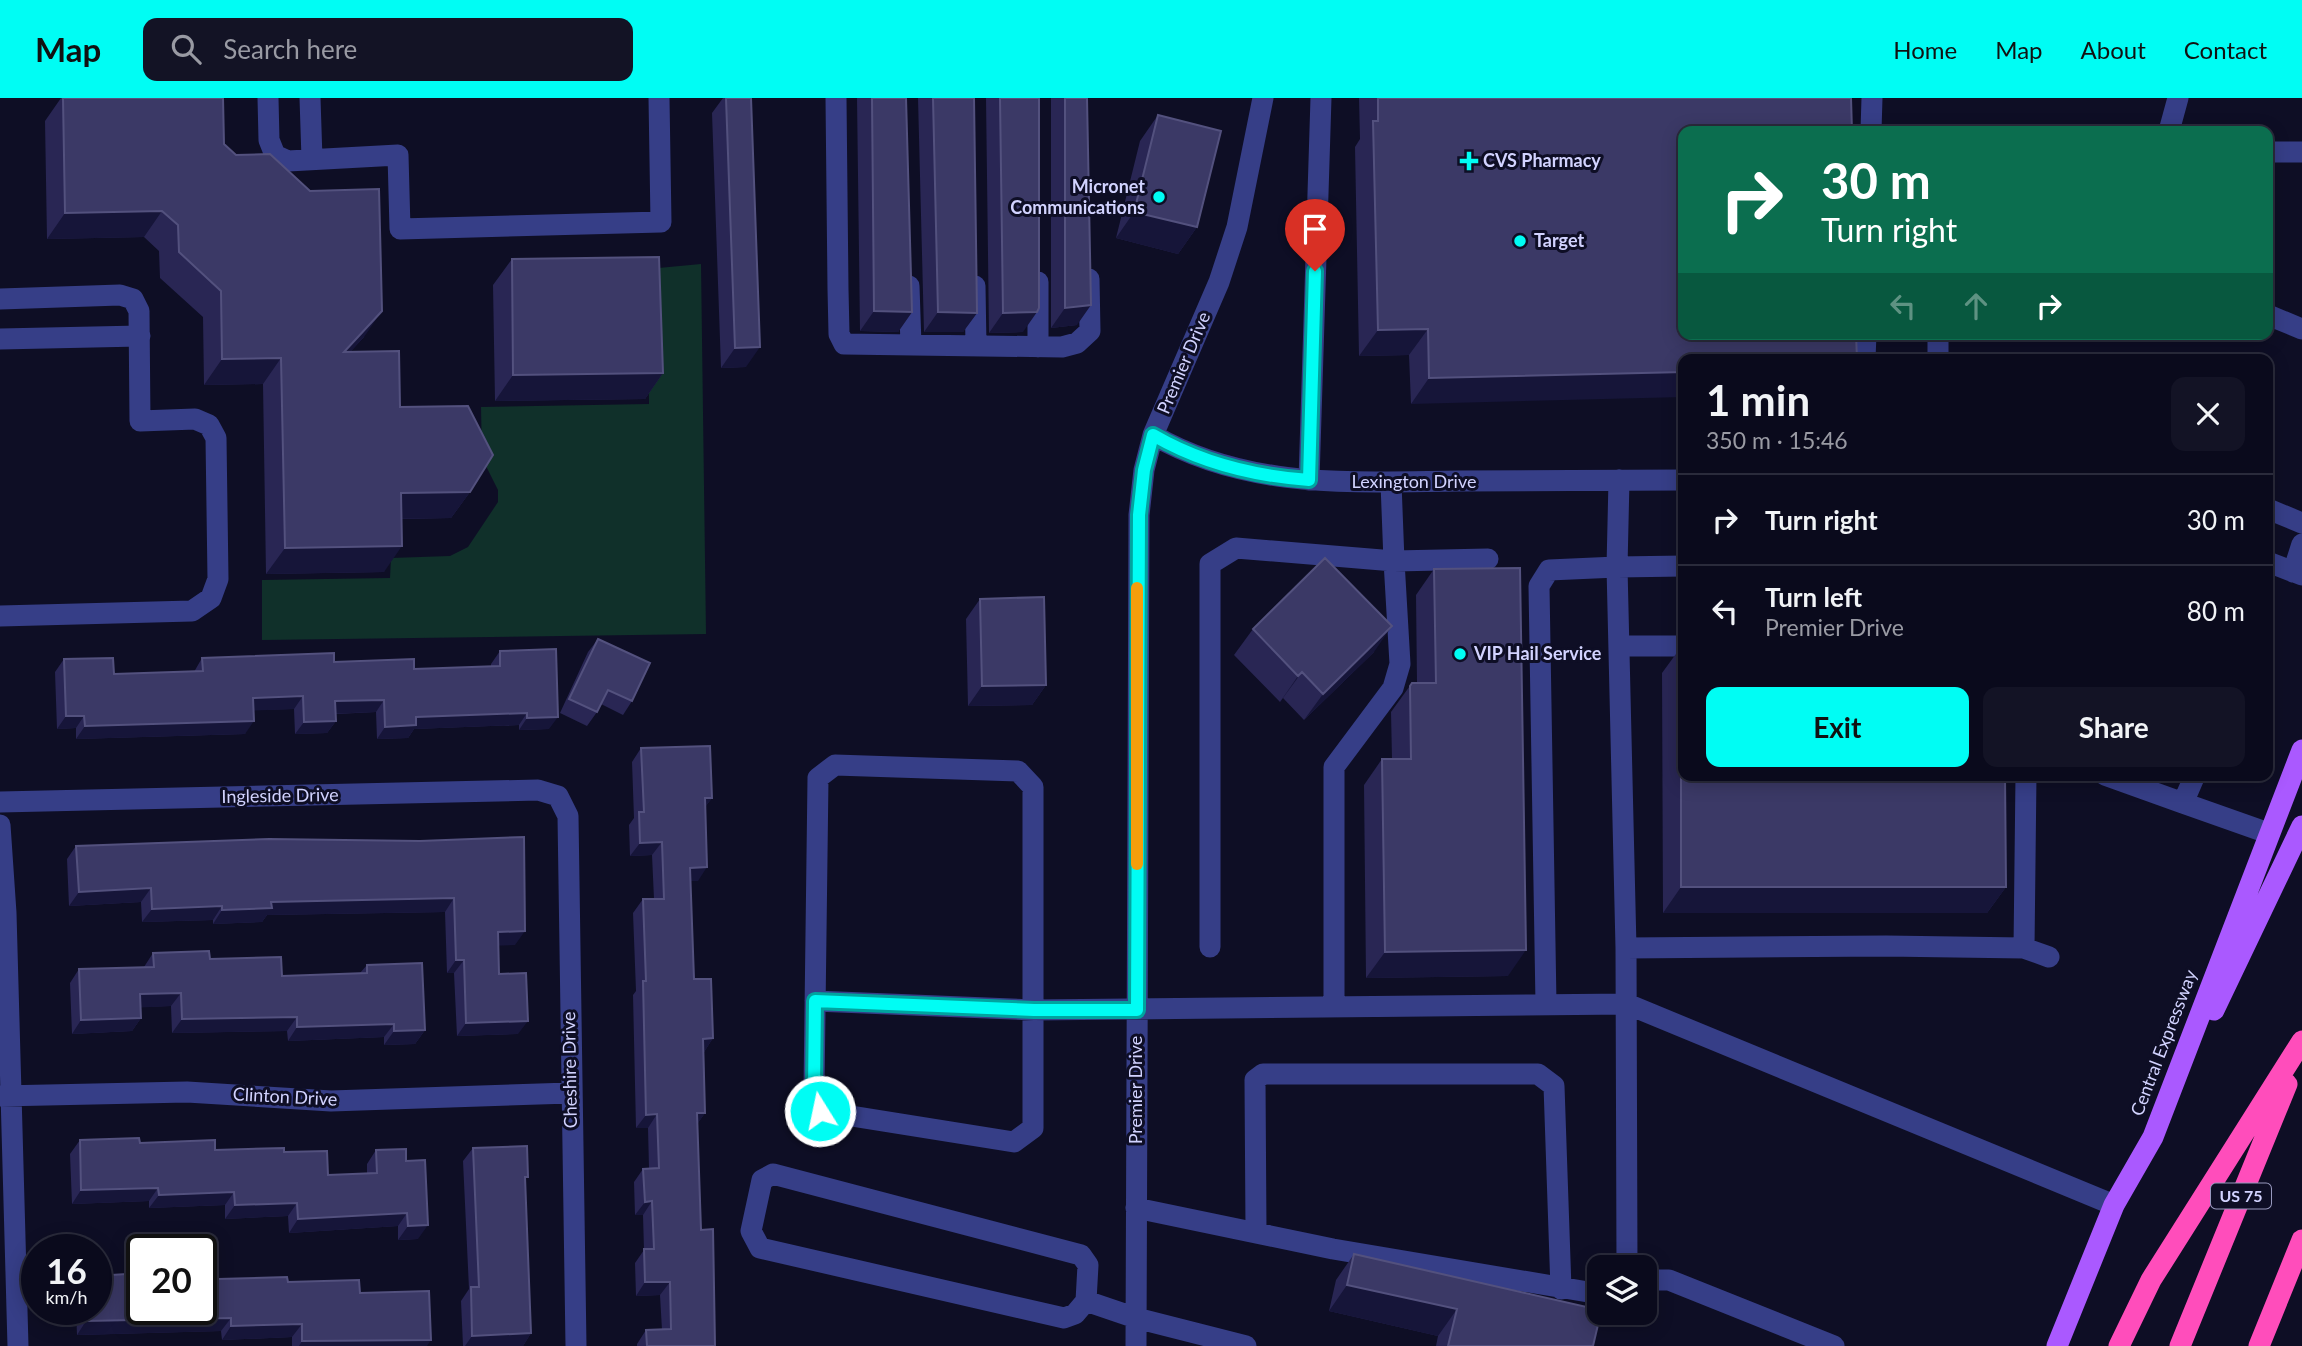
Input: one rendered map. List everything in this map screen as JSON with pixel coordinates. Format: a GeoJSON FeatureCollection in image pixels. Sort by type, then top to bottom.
{"type":"FeatureCollection","features":[{"type":"Feature","properties":{"kind":"highway"},"geometry":{"type":"LineString","coordinates":[[2119,1346],[2151,1280],[2302,1044]]}},
{"type":"Feature","properties":{"kind":"highway","name":"US 75"},"geometry":{"type":"LineString","coordinates":[[2180,1346],[2302,1044]]}},
{"type":"Feature","properties":{"kind":"highway"},"geometry":{"type":"LineString","coordinates":[[2259,1346],[2302,1240]]}},
{"type":"Feature","properties":{"kind":"main road","name":"Central Expressway"},"geometry":{"type":"LineString","coordinates":[[2057,1346],[2114,1205],[2153,1137],[2302,750]]}},
{"type":"Feature","properties":{"kind":"main road"},"geometry":{"type":"LineString","coordinates":[[2153,1137],[2302,826]]}},
{"type":"Feature","properties":{"kind":"street"},"geometry":{"type":"LineString","coordinates":[[268,98],[269,140],[275,155],[288,160],[398,155],[400,229],[661,222],[659,98]]}},
{"type":"Feature","properties":{"kind":"street"},"geometry":{"type":"LineString","coordinates":[[310,98],[312,159]]}},
{"type":"Feature","properties":{"kind":"street"},"geometry":{"type":"LineString","coordinates":[[836,98],[839,334],[844,344],[1062,348],[1077,343],[1090,331],[1089,262]]}},
{"type":"Feature","properties":{"kind":"street","name":"Premier Drive"},"geometry":{"type":"LineString","coordinates":[[1136,1346],[1139,515],[1144,470],[1153,435],[1219,282],[1237,227],[1263,98]]}},
{"type":"Feature","properties":{"kind":"street"},"geometry":{"type":"LineString","coordinates":[[1309,480],[1321,98]]}},
{"type":"Feature","properties":{"kind":"street"},"geometry":{"type":"LineString","coordinates":[[1871,126],[1872,98]]}},
{"type":"Feature","properties":{"kind":"street"},"geometry":{"type":"LineString","coordinates":[[2170,126],[2178,98]]}},
{"type":"Feature","properties":{"kind":"street"},"geometry":{"type":"LineString","coordinates":[[2273,152],[2302,152]]}},
{"type":"Feature","properties":{"kind":"street"},"geometry":{"type":"LineString","coordinates":[[909,263],[911,345]]}},
{"type":"Feature","properties":{"kind":"street"},"geometry":{"type":"LineString","coordinates":[[975,264],[976,346]]}},
{"type":"Feature","properties":{"kind":"street"},"geometry":{"type":"LineString","coordinates":[[1038,264],[1038,347]]}},
{"type":"Feature","properties":{"kind":"street"},"geometry":{"type":"LineString","coordinates":[[0,299],[120,295],[133,299],[139,311],[140,421],[195,419],[209,425],[216,438],[218,579],[211,598],[192,611],[0,616]]}},
{"type":"Feature","properties":{"kind":"street"},"geometry":{"type":"LineString","coordinates":[[2273,317],[2302,329]]}},
{"type":"Feature","properties":{"kind":"street"},"geometry":{"type":"LineString","coordinates":[[0,339],[140,337]]}},
{"type":"Feature","properties":{"kind":"street","name":"Lexington Drive"},"geometry":{"type":"LineString","coordinates":[[1153,435],[1188,455],[1223,466],[1309,480],[1391,483],[1678,480]]}},
{"type":"Feature","properties":{"kind":"street"},"geometry":{"type":"LineString","coordinates":[[1619,480],[1617,566],[1627,1004],[1627,1255]]}},
{"type":"Feature","properties":{"kind":"street"},"geometry":{"type":"LineString","coordinates":[[1334,1007],[1334,767],[1393,688],[1400,664],[1391,483]]}},
{"type":"Feature","properties":{"kind":"street"},"geometry":{"type":"LineString","coordinates":[[2273,511],[2302,523]]}},
{"type":"Feature","properties":{"kind":"street"},"geometry":{"type":"LineString","coordinates":[[2273,564],[2297,573],[2302,544]]}},
{"type":"Feature","properties":{"kind":"street"},"geometry":{"type":"LineString","coordinates":[[1210,947],[1210,564],[1236,548],[1394,561],[1488,559]]}},
{"type":"Feature","properties":{"kind":"street"},"geometry":{"type":"LineString","coordinates":[[1546,1004],[1539,586],[1549,570],[1678,566]]}},
{"type":"Feature","properties":{"kind":"street"},"geometry":{"type":"LineString","coordinates":[[1619,646],[1678,646]]}},
{"type":"Feature","properties":{"kind":"street"},"geometry":{"type":"LineString","coordinates":[[835,765],[1018,771],[1033,787],[1034,1010],[1033,1128],[1014,1142],[820,1111],[814,1089],[818,778],[835,765]]}},
{"type":"Feature","properties":{"kind":"street"},"geometry":{"type":"LineString","coordinates":[[2024,948],[2026,781]]}},
{"type":"Feature","properties":{"kind":"street"},"geometry":{"type":"LineString","coordinates":[[2122,781],[2268,833]]}},
{"type":"Feature","properties":{"kind":"street"},"geometry":{"type":"LineString","coordinates":[[2183,803],[2192,781]]}},
{"type":"Feature","properties":{"kind":"street","name":"Ingleside Drive"},"geometry":{"type":"LineString","coordinates":[[0,802],[538,790],[558,796]]}},
{"type":"Feature","properties":{"kind":"street","name":"Cheshire Drive"},"geometry":{"type":"LineString","coordinates":[[558,796],[568,816],[570,1093],[576,1346]]}},
{"type":"Feature","properties":{"kind":"street"},"geometry":{"type":"LineString","coordinates":[[0,825],[9,1322],[18,1346]]}},
{"type":"Feature","properties":{"kind":"street"},"geometry":{"type":"LineString","coordinates":[[1626,948],[2024,948],[2049,957]]}},
{"type":"Feature","properties":{"kind":"street"},"geometry":{"type":"LineString","coordinates":[[815,1001],[1034,1010],[1627,1004],[2114,1205]]}},
{"type":"Feature","properties":{"kind":"street"},"geometry":{"type":"LineString","coordinates":[[1256,1231],[1255,1080],[1263,1074],[1538,1074],[1554,1086],[1561,1289]]}},
{"type":"Feature","properties":{"kind":"street","name":"Clinton Drive"},"geometry":{"type":"LineString","coordinates":[[6,1095],[187,1092],[331,1101],[570,1093]]}},
{"type":"Feature","properties":{"kind":"street"},"geometry":{"type":"LineString","coordinates":[[773,1174],[1081,1255],[1088,1265],[1086,1301],[1075,1314],[1064,1318],[760,1248],[751,1231],[762,1180],[773,1174]]}},
{"type":"Feature","properties":{"kind":"street"},"geometry":{"type":"LineString","coordinates":[[1136,1208],[1333,1249],[1587,1292]]}},
{"type":"Feature","properties":{"kind":"street"},"geometry":{"type":"LineString","coordinates":[[1657,1280],[1669,1280],[1834,1346]]}},
{"type":"Feature","properties":{"kind":"street"},"geometry":{"type":"LineString","coordinates":[[1086,1301],[1136,1318],[1236,1344]]}},
{"type":"Feature","properties":{"kind":"green space"},"geometry":{"type":"Polygon","coordinates":[[[701,264],[706,634],[262,640],[262,580],[390,578],[391,558],[450,556],[468,547],[498,502],[498,490],[482,458],[481,407],[649,404],[648,269],[701,264]]]}},
{"type":"Feature","properties":{"kind":"building"},"geometry":{"type":"Polygon","coordinates":[[[63,98],[223,98],[224,144],[236,155],[270,154],[310,191],[379,189],[382,311],[344,352],[399,351],[400,407],[468,406],[493,455],[470,492],[401,493],[402,546],[285,548],[281,358],[222,359],[221,291],[179,252],[178,225],[162,211],[65,213],[63,98]]]}},
{"type":"Feature","properties":{"kind":"building"},"geometry":{"type":"Polygon","coordinates":[[[726,98],[751,98],[760,347],[735,348],[726,98]]]}},
{"type":"Feature","properties":{"kind":"building"},"geometry":{"type":"Polygon","coordinates":[[[872,98],[906,98],[912,312],[874,311],[872,98]]]}},
{"type":"Feature","properties":{"kind":"building"},"geometry":{"type":"Polygon","coordinates":[[[933,98],[974,98],[977,313],[938,312],[933,98]]]}},
{"type":"Feature","properties":{"kind":"building"},"geometry":{"type":"Polygon","coordinates":[[[1000,98],[1039,98],[1037,312],[1003,313],[1000,98]]]}},
{"type":"Feature","properties":{"kind":"building"},"geometry":{"type":"Polygon","coordinates":[[[1065,98],[1087,98],[1091,305],[1065,308],[1065,98]]]}},
{"type":"Feature","properties":{"kind":"building","name":"Target"},"geometry":{"type":"Polygon","coordinates":[[[1378,98],[1851,98],[1852,126],[1678,126],[1678,340],[1856,340],[1857,354],[1678,354],[1678,372],[1429,378],[1428,329],[1378,330],[1373,121],[1378,121],[1378,98]]]}},
{"type":"Feature","properties":{"kind":"building"},"geometry":{"type":"Polygon","coordinates":[[[1158,115],[1221,131],[1197,227],[1134,212],[1158,115]]]}},
{"type":"Feature","properties":{"kind":"building"},"geometry":{"type":"Polygon","coordinates":[[[659,257],[663,373],[513,375],[512,259],[659,257]]]}},
{"type":"Feature","properties":{"kind":"building"},"geometry":{"type":"Polygon","coordinates":[[[1325,558],[1392,626],[1323,694],[1302,672],[1298,676],[1253,629],[1325,558]]]}},
{"type":"Feature","properties":{"kind":"building"},"geometry":{"type":"Polygon","coordinates":[[[1520,568],[1526,950],[1385,952],[1382,759],[1411,759],[1410,686],[1412,683],[1436,683],[1434,569],[1520,568]]]}},
{"type":"Feature","properties":{"kind":"building"},"geometry":{"type":"Polygon","coordinates":[[[1044,597],[1046,685],[982,686],[980,599],[1044,597]]]}},
{"type":"Feature","properties":{"kind":"building"},"geometry":{"type":"Polygon","coordinates":[[[598,639],[650,663],[632,701],[608,690],[597,712],[569,699],[598,639]]]}},
{"type":"Feature","properties":{"kind":"building"},"geometry":{"type":"Polygon","coordinates":[[[556,649],[558,717],[527,718],[527,713],[416,717],[416,725],[385,727],[384,700],[335,701],[336,721],[304,722],[303,696],[253,698],[254,721],[85,726],[84,716],[66,716],[64,659],[113,658],[114,674],[203,671],[202,658],[334,653],[334,662],[414,659],[414,669],[500,666],[500,651],[556,649]]]}},
{"type":"Feature","properties":{"kind":"building"},"geometry":{"type":"Polygon","coordinates":[[[710,746],[712,798],[705,798],[707,867],[690,868],[694,979],[711,979],[713,1038],[703,1039],[705,1113],[697,1113],[701,1230],[713,1229],[715,1346],[647,1346],[646,1330],[671,1329],[670,1282],[645,1282],[644,1249],[654,1249],[652,1201],[645,1202],[643,1169],[659,1168],[657,1114],[646,1115],[643,899],[664,899],[662,842],[640,843],[639,812],[644,812],[641,748],[710,746]]]}},
{"type":"Feature","properties":{"kind":"building"},"geometry":{"type":"Polygon","coordinates":[[[1681,781],[2005,781],[2006,887],[1681,887],[1681,781]]]}},
{"type":"Feature","properties":{"kind":"building"},"geometry":{"type":"Polygon","coordinates":[[[524,837],[525,931],[498,932],[499,974],[526,973],[528,1021],[466,1023],[464,960],[456,960],[454,898],[271,902],[272,908],[222,910],[222,906],[152,909],[151,888],[79,892],[76,846],[269,839],[420,841],[524,837]]]}},
{"type":"Feature","properties":{"kind":"building"},"geometry":{"type":"Polygon","coordinates":[[[209,951],[210,959],[281,957],[282,976],[367,973],[367,965],[422,963],[425,1030],[394,1031],[394,1024],[297,1027],[297,1017],[182,1019],[181,993],[140,994],[141,1018],[81,1020],[79,969],[154,967],[153,953],[209,951]]]}},
{"type":"Feature","properties":{"kind":"building"},"geometry":{"type":"Polygon","coordinates":[[[139,1138],[140,1143],[215,1140],[215,1150],[284,1148],[284,1152],[327,1151],[328,1175],[377,1173],[376,1150],[406,1149],[406,1161],[425,1160],[428,1225],[408,1226],[407,1213],[298,1219],[297,1203],[235,1205],[234,1192],[159,1195],[158,1188],[81,1190],[80,1140],[139,1138]]]}},
{"type":"Feature","properties":{"kind":"building"},"geometry":{"type":"Polygon","coordinates":[[[527,1146],[528,1177],[525,1177],[531,1333],[472,1336],[471,1287],[479,1287],[473,1148],[527,1146]]]}},
{"type":"Feature","properties":{"kind":"building"},"geometry":{"type":"Polygon","coordinates":[[[1354,1254],[1587,1307],[1587,1325],[1598,1325],[1593,1346],[1448,1346],[1457,1309],[1347,1285],[1354,1254]]]}},
{"type":"Feature","properties":{"kind":"building"},"geometry":{"type":"Polygon","coordinates":[[[217,1269],[218,1279],[287,1277],[288,1282],[359,1280],[360,1293],[429,1291],[431,1340],[302,1341],[302,1324],[231,1326],[231,1318],[217,1318],[217,1269]]]}},
{"type":"Feature","properties":{"kind":"building"},"geometry":{"type":"Polygon","coordinates":[[[126,1274],[126,1320],[112,1320],[112,1275],[126,1274]]]}},
{"type":"Feature","properties":{"kind":"slow traffic"},"geometry":{"type":"LineString","coordinates":[[1137,588],[1137,864]]}},
{"type":"Feature","properties":{"kind":"place","name":"CVS Pharmacy"},"geometry":{"type":"Point","coordinates":[1469,161]}},
{"type":"Feature","properties":{"kind":"place","name":"Micronet Communications"},"geometry":{"type":"Point","coordinates":[1159,197]}},
{"type":"Feature","properties":{"kind":"place","name":"Target"},"geometry":{"type":"Point","coordinates":[1520,241]}},
{"type":"Feature","properties":{"kind":"place","name":"VIP Hail Service"},"geometry":{"type":"Point","coordinates":[1460,654]}},
{"type":"Feature","properties":{"kind":"route"},"geometry":{"type":"LineString","coordinates":[[820,1111],[814,1089],[815,1001],[1034,1010],[1137,1010],[1138,567],[1139,515],[1144,470],[1153,435],[1188,455],[1223,466],[1309,480],[1315,271]]}}]}
